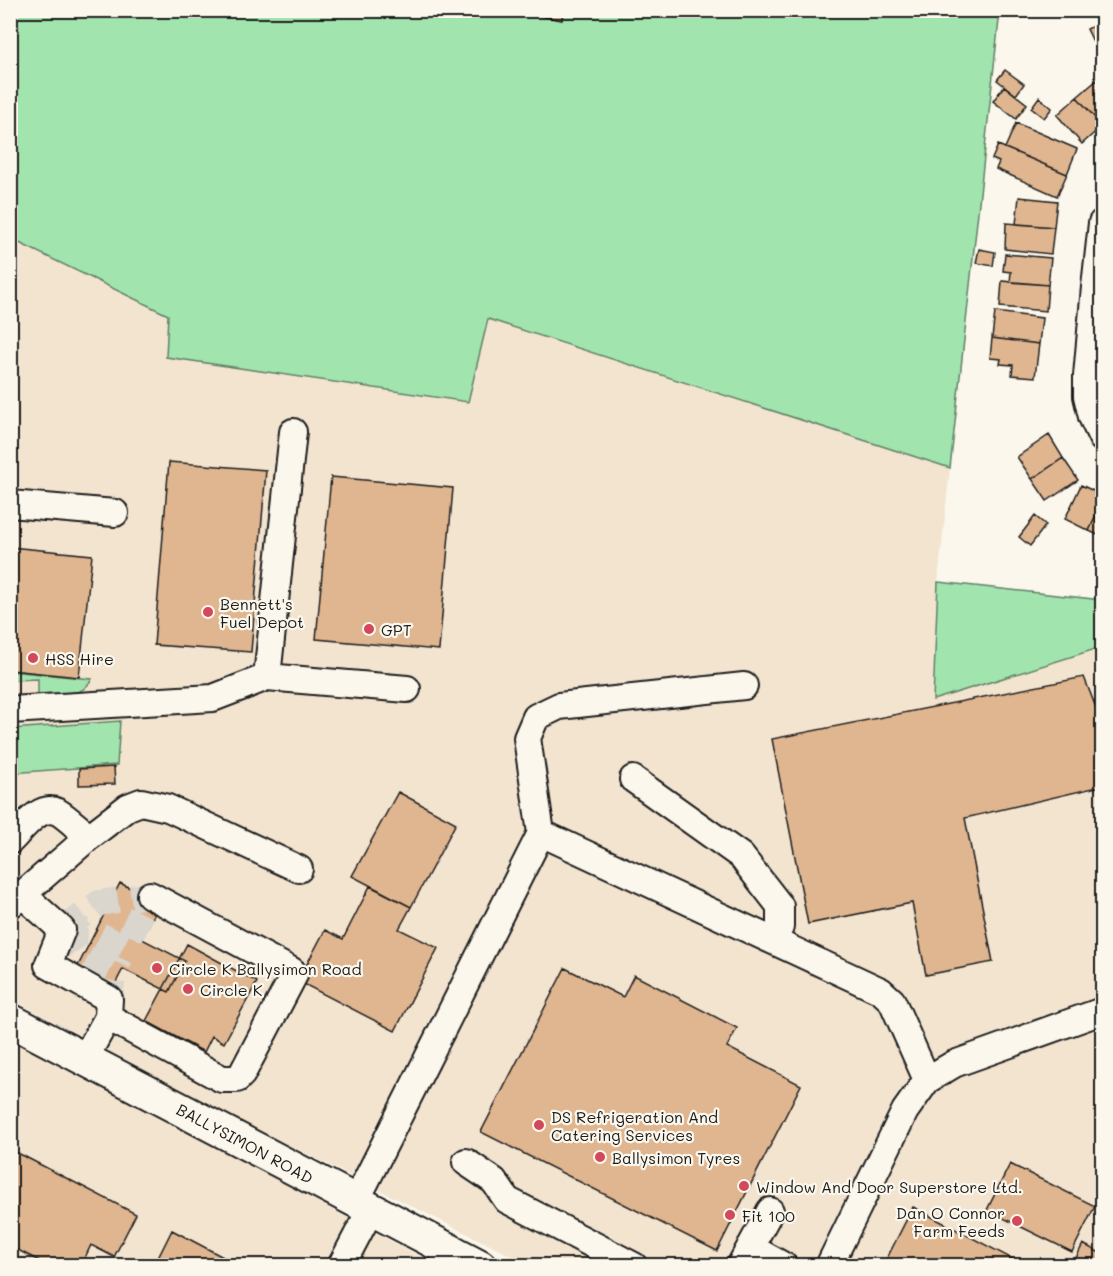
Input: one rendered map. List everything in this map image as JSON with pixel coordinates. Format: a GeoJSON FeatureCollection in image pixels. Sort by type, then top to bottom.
{"type":"FeatureCollection","features":[{"type":"Feature","properties":{"kind":"main road","name":"BALLYSIMON ROAD"},"geometry":{"type":"LineString","coordinates":[[10,1020],[480,1266]]}},
{"type":"Feature","properties":{"kind":"street"},"geometry":{"type":"LineString","coordinates":[[1102,223],[1095,287],[1088,396],[1093,421],[1102,438]]}},
{"type":"Feature","properties":{"kind":"street"},"geometry":{"type":"LineString","coordinates":[[267,677],[293,432]]}},
{"type":"Feature","properties":{"kind":"street"},"geometry":{"type":"LineString","coordinates":[[10,504],[115,513]]}},
{"type":"Feature","properties":{"kind":"street"},"geometry":{"type":"LineString","coordinates":[[10,710],[213,698],[267,677],[407,689]]}},
{"type":"Feature","properties":{"kind":"street"},"geometry":{"type":"LineString","coordinates":[[341,1266],[364,1205],[541,833],[526,738],[536,717],[559,706],[744,686]]}},
{"type":"Feature","properties":{"kind":"street"},"geometry":{"type":"LineString","coordinates":[[633,779],[741,856],[780,906],[780,927],[774,940]]}},
{"type":"Feature","properties":{"kind":"street"},"geometry":{"type":"LineString","coordinates":[[85,1058],[108,1017],[109,999],[48,965],[62,930],[17,900],[89,837],[128,807],[141,802],[168,808],[299,869]]}},
{"type":"Feature","properties":{"kind":"street"},"geometry":{"type":"LineString","coordinates":[[10,841],[38,814],[48,811],[57,812],[89,837]]}},
{"type":"Feature","properties":{"kind":"street"},"geometry":{"type":"LineString","coordinates":[[541,833],[881,991],[892,1001],[927,1080]]}},
{"type":"Feature","properties":{"kind":"street"},"geometry":{"type":"LineString","coordinates":[[108,1017],[222,1078],[237,1079],[242,1074],[294,975],[292,971],[150,895]]}},
{"type":"Feature","properties":{"kind":"street"},"geometry":{"type":"LineString","coordinates":[[829,1266],[905,1111],[927,1080],[954,1064],[1102,1011]]}},
{"type":"Feature","properties":{"kind":"street"},"geometry":{"type":"LineString","coordinates":[[466,1162],[494,1181],[507,1200],[634,1266]]}},
{"type":"Feature","properties":{"kind":"street"},"geometry":{"type":"LineString","coordinates":[[770,1211],[745,1256],[784,1266]]}},
{"type":"Feature","properties":{"kind":"shaded area"},"geometry":{"type":"Polygon","coordinates":[[[10,239],[168,315],[166,357],[488,318],[950,468],[938,582],[933,700],[1102,647],[1102,1265],[530,1265],[234,1118],[11,999],[10,239]]]}},
{"type":"Feature","properties":{"kind":"shaded area"},"geometry":{"type":"Polygon","coordinates":[[[11,1038],[436,1265],[11,1265],[11,1038]]]}},
{"type":"Feature","properties":{"kind":"green space"},"geometry":{"type":"Polygon","coordinates":[[[10,11],[1000,11],[950,468],[488,319],[468,402],[166,357],[168,315],[11,239],[10,11]]]}},
{"type":"Feature","properties":{"kind":"green space"},"geometry":{"type":"Polygon","coordinates":[[[938,582],[1102,600],[1102,647],[933,700],[938,582]]]}},
{"type":"Feature","properties":{"kind":"green space"},"geometry":{"type":"Polygon","coordinates":[[[10,671],[92,679],[76,693],[38,697],[38,679],[11,680],[10,671]]]}},
{"type":"Feature","properties":{"kind":"green space"},"geometry":{"type":"Polygon","coordinates":[[[120,721],[117,765],[11,773],[11,729],[120,721]]]}},
{"type":"Feature","properties":{"kind":"building"},"geometry":{"type":"Polygon","coordinates":[[[508,10],[563,10],[562,20],[508,10]]]}},
{"type":"Feature","properties":{"kind":"building"},"geometry":{"type":"Polygon","coordinates":[[[1101,22],[1102,26],[1101,58],[1087,29],[1101,22]]]}},
{"type":"Feature","properties":{"kind":"building"},"geometry":{"type":"Polygon","coordinates":[[[1005,70],[1024,84],[1016,95],[997,80],[1005,70]]]}},
{"type":"Feature","properties":{"kind":"building"},"geometry":{"type":"Polygon","coordinates":[[[1097,80],[1102,86],[1102,126],[1077,97],[1097,80]]]}},
{"type":"Feature","properties":{"kind":"building"},"geometry":{"type":"Polygon","coordinates":[[[1004,86],[1027,104],[1016,119],[993,101],[1004,86]]]}},
{"type":"Feature","properties":{"kind":"building"},"geometry":{"type":"Polygon","coordinates":[[[1039,97],[1052,108],[1044,118],[1031,108],[1039,97]]]}},
{"type":"Feature","properties":{"kind":"building"},"geometry":{"type":"Polygon","coordinates":[[[1077,97],[1102,126],[1082,144],[1057,115],[1077,97]]]}},
{"type":"Feature","properties":{"kind":"building"},"geometry":{"type":"Polygon","coordinates":[[[1016,123],[1077,149],[1067,174],[1005,148],[1016,123]]]}},
{"type":"Feature","properties":{"kind":"building"},"geometry":{"type":"Polygon","coordinates":[[[998,145],[1067,174],[1057,196],[996,169],[999,162],[992,159],[998,145]]]}},
{"type":"Feature","properties":{"kind":"building"},"geometry":{"type":"Polygon","coordinates":[[[1019,197],[1057,201],[1054,227],[1016,224],[1019,197]]]}},
{"type":"Feature","properties":{"kind":"building"},"geometry":{"type":"Polygon","coordinates":[[[1006,223],[1054,227],[1051,254],[1005,249],[1006,223]]]}},
{"type":"Feature","properties":{"kind":"building"},"geometry":{"type":"Polygon","coordinates":[[[979,249],[995,252],[993,266],[976,263],[979,249]]]}},
{"type":"Feature","properties":{"kind":"building"},"geometry":{"type":"Polygon","coordinates":[[[1005,254],[1051,258],[1048,285],[1010,282],[1011,272],[1003,271],[1005,254]]]}},
{"type":"Feature","properties":{"kind":"building"},"geometry":{"type":"Polygon","coordinates":[[[1002,281],[1048,285],[1046,311],[1000,307],[1002,281]]]}},
{"type":"Feature","properties":{"kind":"building"},"geometry":{"type":"Polygon","coordinates":[[[995,312],[1042,318],[1039,344],[992,338],[995,312]]]}},
{"type":"Feature","properties":{"kind":"building"},"geometry":{"type":"Polygon","coordinates":[[[992,338],[1039,344],[1035,377],[1012,375],[1013,365],[1000,364],[1001,359],[990,358],[992,338]]]}},
{"type":"Feature","properties":{"kind":"building"},"geometry":{"type":"Polygon","coordinates":[[[1049,435],[1063,458],[1032,479],[1017,457],[1049,435]]]}},
{"type":"Feature","properties":{"kind":"building"},"geometry":{"type":"Polygon","coordinates":[[[1063,458],[1078,480],[1047,501],[1032,479],[1063,458]]]}},
{"type":"Feature","properties":{"kind":"building"},"geometry":{"type":"Polygon","coordinates":[[[169,462],[266,470],[251,652],[154,645],[169,462]]]}},
{"type":"Feature","properties":{"kind":"building"},"geometry":{"type":"Polygon","coordinates":[[[331,477],[453,488],[439,650],[316,639],[331,477]]]}},
{"type":"Feature","properties":{"kind":"building"},"geometry":{"type":"Polygon","coordinates":[[[1081,485],[1102,495],[1102,502],[1089,531],[1065,519],[1081,485]]]}},
{"type":"Feature","properties":{"kind":"building"},"geometry":{"type":"Polygon","coordinates":[[[1102,502],[1102,537],[1089,531],[1102,502]]]}},
{"type":"Feature","properties":{"kind":"building"},"geometry":{"type":"Polygon","coordinates":[[[1035,516],[1046,525],[1030,546],[1019,537],[1035,516]]]}},
{"type":"Feature","properties":{"kind":"building"},"geometry":{"type":"Polygon","coordinates":[[[10,547],[92,555],[79,677],[10,670],[10,547]]]}},
{"type":"Feature","properties":{"kind":"building"},"geometry":{"type":"Polygon","coordinates":[[[1084,677],[1102,723],[1102,786],[965,818],[993,962],[926,975],[912,903],[808,924],[772,739],[1084,677]]]}},
{"type":"Feature","properties":{"kind":"building"},"geometry":{"type":"Polygon","coordinates":[[[1102,698],[1102,723],[1094,701],[1102,698]]]}},
{"type":"Feature","properties":{"kind":"building"},"geometry":{"type":"Polygon","coordinates":[[[114,767],[115,784],[79,785],[79,769],[114,767]]]}},
{"type":"Feature","properties":{"kind":"building"},"geometry":{"type":"Polygon","coordinates":[[[398,792],[456,823],[411,907],[352,876],[398,792]]]}},
{"type":"Feature","properties":{"kind":"building"},"geometry":{"type":"Polygon","coordinates":[[[120,883],[160,903],[142,939],[185,961],[169,992],[123,969],[114,986],[77,968],[120,883]]]}},
{"type":"Feature","properties":{"kind":"building"},"geometry":{"type":"Polygon","coordinates":[[[370,886],[411,907],[399,929],[438,948],[395,1031],[298,981],[325,930],[343,939],[370,886]]]}},
{"type":"Feature","properties":{"kind":"building"},"geometry":{"type":"Polygon","coordinates":[[[187,944],[257,982],[224,1043],[212,1036],[204,1052],[146,1021],[187,944]]]}},
{"type":"Feature","properties":{"kind":"building"},"geometry":{"type":"Polygon","coordinates":[[[565,968],[623,997],[634,975],[737,1028],[727,1047],[801,1085],[717,1251],[481,1132],[565,968]]]}},
{"type":"Feature","properties":{"kind":"building"},"geometry":{"type":"Polygon","coordinates":[[[10,1149],[136,1214],[114,1257],[91,1245],[81,1266],[49,1266],[10,1246],[10,1149]]]}},
{"type":"Feature","properties":{"kind":"building"},"geometry":{"type":"Polygon","coordinates":[[[1010,1164],[1095,1206],[1072,1252],[987,1210],[1010,1164]]]}},
{"type":"Feature","properties":{"kind":"building"},"geometry":{"type":"Polygon","coordinates":[[[913,1207],[1026,1266],[883,1266],[913,1207]]]}},
{"type":"Feature","properties":{"kind":"building"},"geometry":{"type":"Polygon","coordinates":[[[172,1230],[240,1266],[154,1266],[172,1230]]]}},
{"type":"Feature","properties":{"kind":"building"},"geometry":{"type":"Polygon","coordinates":[[[1083,1244],[1102,1254],[1102,1266],[1072,1266],[1083,1244]]]}},
{"type":"Feature","properties":{"kind":"tunnel"},"geometry":{"type":"LineString","coordinates":[[62,930],[99,903],[150,895],[125,948]]}},
{"type":"Feature","properties":{"kind":"tunnel"},"geometry":{"type":"LineString","coordinates":[[62,930],[77,953],[114,972],[109,999]]}},
{"type":"Feature","properties":{"kind":"tunnel"},"geometry":{"type":"LineString","coordinates":[[62,930],[91,931],[125,948],[118,963]]}},
{"type":"Feature","properties":{"kind":"place","name":"Bennett's Fuel Depot"},"geometry":{"type":"Point","coordinates":[208,612]}},
{"type":"Feature","properties":{"kind":"place","name":"GPT"},"geometry":{"type":"Point","coordinates":[369,629]}},
{"type":"Feature","properties":{"kind":"place","name":"HSS Hire"},"geometry":{"type":"Point","coordinates":[33,658]}},
{"type":"Feature","properties":{"kind":"place","name":"Circle K Ballysimon Road"},"geometry":{"type":"Point","coordinates":[157,968]}},
{"type":"Feature","properties":{"kind":"place","name":"Circle K"},"geometry":{"type":"Point","coordinates":[188,989]}},
{"type":"Feature","properties":{"kind":"place","name":"DS Refrigeration And Catering Services"},"geometry":{"type":"Point","coordinates":[539,1125]}},
{"type":"Feature","properties":{"kind":"place","name":"Ballysimon Tyres"},"geometry":{"type":"Point","coordinates":[600,1157]}},
{"type":"Feature","properties":{"kind":"place","name":"Window And Door Superstore Ltd."},"geometry":{"type":"Point","coordinates":[744,1186]}},
{"type":"Feature","properties":{"kind":"place","name":"Fit 100"},"geometry":{"type":"Point","coordinates":[730,1215]}},
{"type":"Feature","properties":{"kind":"place","name":"Dan O Connor Farm Feeds"},"geometry":{"type":"Point","coordinates":[1017,1221]}}]}
